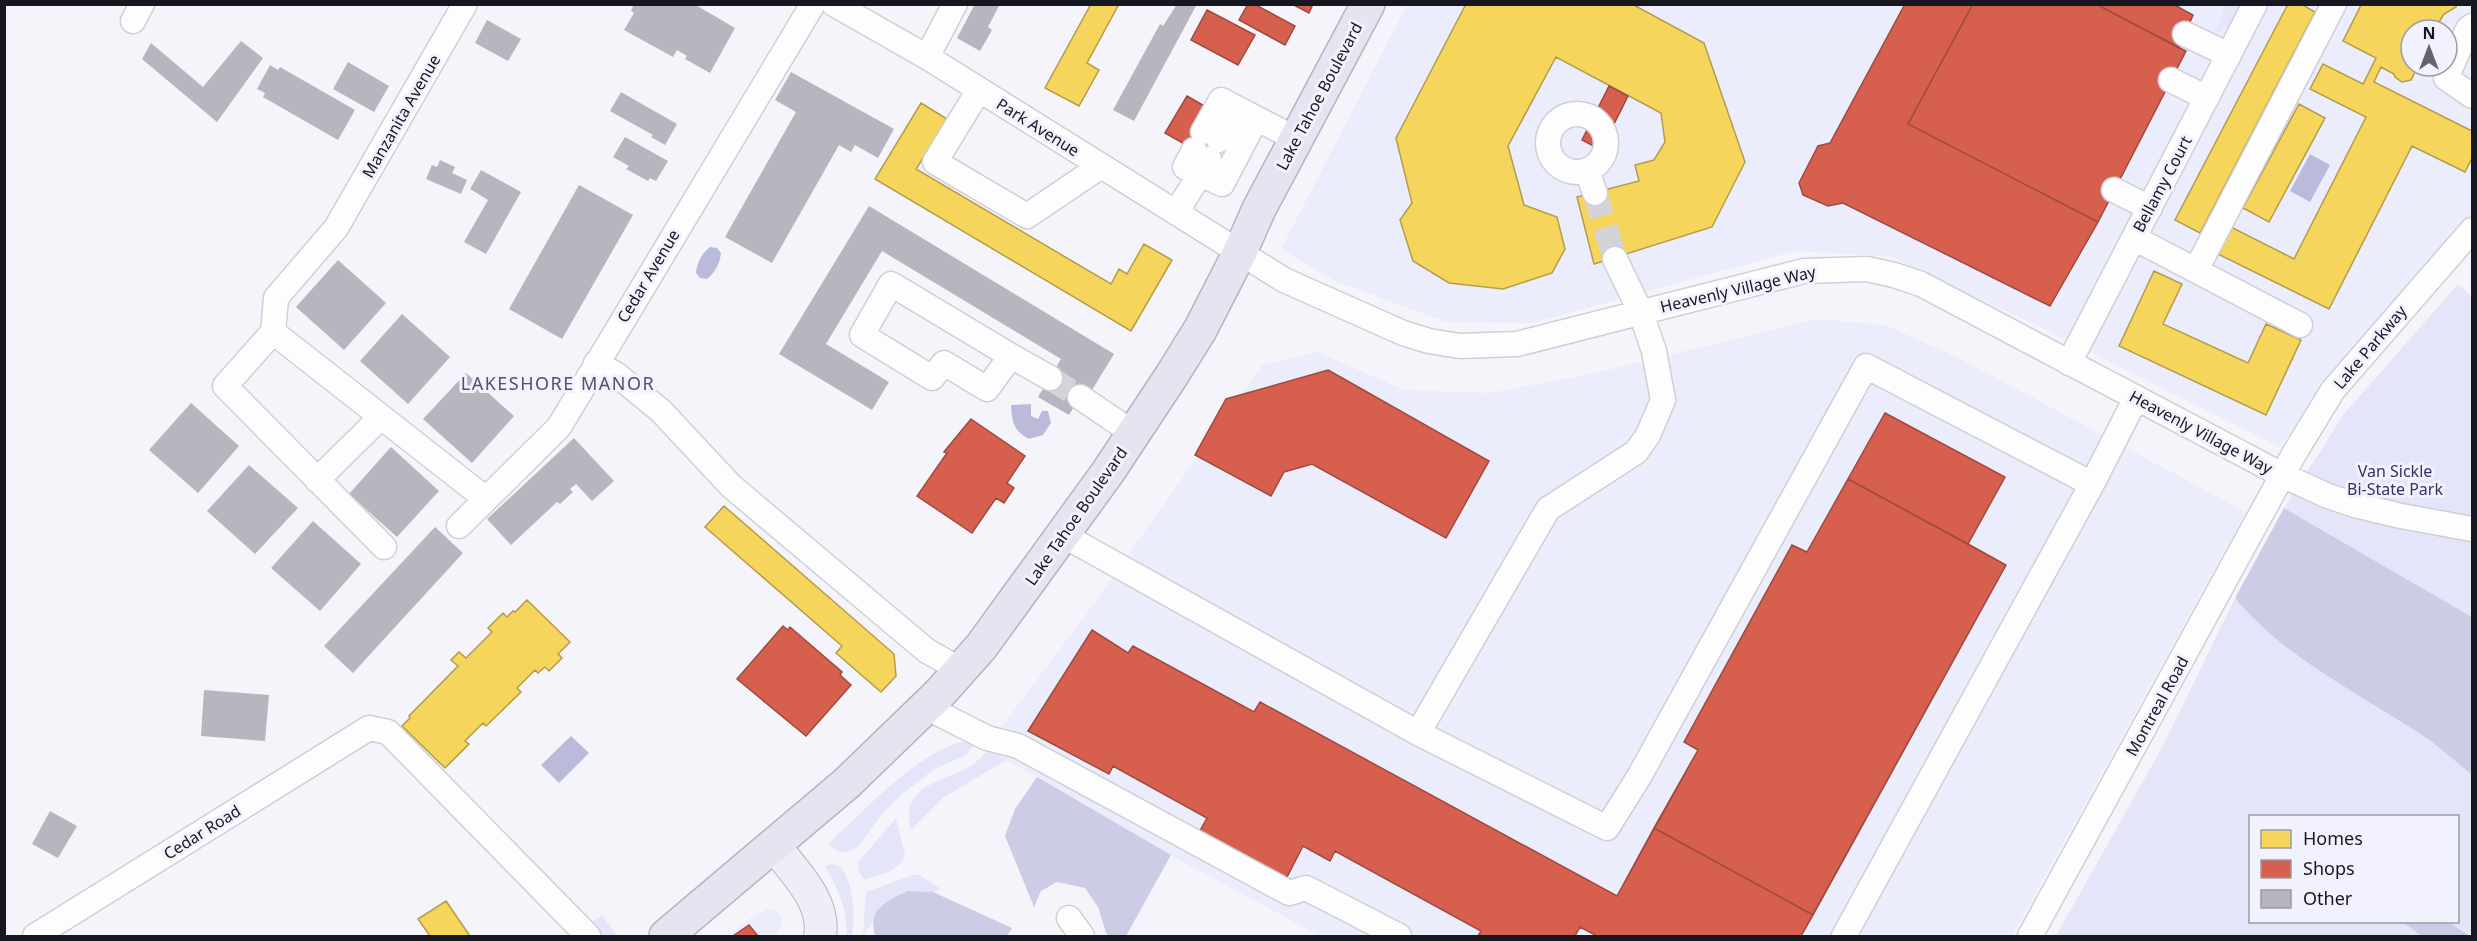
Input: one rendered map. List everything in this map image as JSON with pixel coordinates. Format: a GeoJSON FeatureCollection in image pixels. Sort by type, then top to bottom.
{"type":"FeatureCollection","features":[{"type":"Feature","properties":{"kind":"highway","name":"Lake Tahoe Boulevard"},"geometry":{"type":"LineString","coordinates":[[666,936],[847,783],[926,707],[997,627],[1133,433],[1200,330],[1259,209],[1368,4]]}},
{"type":"Feature","properties":{"kind":"main road"},"geometry":{"type":"LineString","coordinates":[[774,845],[819,908],[820,936]]}},
{"type":"Feature","properties":{"kind":"street","name":"Manzanita Avenue"},"geometry":{"type":"LineString","coordinates":[[273,332],[276,298],[336,228],[465,4]]}},
{"type":"Feature","properties":{"kind":"street","name":"Cedar Avenue"},"geometry":{"type":"LineString","coordinates":[[459,526],[559,427],[813,4]]}},
{"type":"Feature","properties":{"kind":"street","name":"Park Avenue"},"geometry":{"type":"LineString","coordinates":[[834,4],[927,57],[1240,252]]}},
{"type":"Feature","properties":{"kind":"street"},"geometry":{"type":"LineString","coordinates":[[927,57],[955,4]]}},
{"type":"Feature","properties":{"kind":"street","name":"Bellamy Court"},"geometry":{"type":"LineString","coordinates":[[2069,363],[2255,4]]}},
{"type":"Feature","properties":{"kind":"street"},"geometry":{"type":"LineString","coordinates":[[2196,270],[2334,4]]}},
{"type":"Feature","properties":{"kind":"street"},"geometry":{"type":"LineString","coordinates":[[2472,26],[2468,29],[2446,78],[2472,96]]}},
{"type":"Feature","properties":{"kind":"street"},"geometry":{"type":"LineString","coordinates":[[2185,33],[2229,55]]}},
{"type":"Feature","properties":{"kind":"street"},"geometry":{"type":"LineString","coordinates":[[2171,80],[2207,98]]}},
{"type":"Feature","properties":{"kind":"street"},"geometry":{"type":"LineString","coordinates":[[979,90],[935,162],[1027,216],[1101,166]]}},
{"type":"Feature","properties":{"kind":"street"},"geometry":{"type":"LineString","coordinates":[[1176,213],[1205,151],[1221,100],[1296,139]]}},
{"type":"Feature","properties":{"kind":"street"},"geometry":{"type":"LineString","coordinates":[[1205,151],[1222,184],[1245,113]]}},
{"type":"Feature","properties":{"kind":"street"},"geometry":{"type":"LineString","coordinates":[[2114,190],[2150,208]]}},
{"type":"Feature","properties":{"kind":"street","name":"Lake Parkway"},"geometry":{"type":"LineString","coordinates":[[2284,476],[2333,390],[2472,230]]}},
{"type":"Feature","properties":{"kind":"street"},"geometry":{"type":"LineString","coordinates":[[2134,238],[2300,325]]}},
{"type":"Feature","properties":{"kind":"street","name":"Heavenly Village Way"},"geometry":{"type":"LineString","coordinates":[[1240,252],[1284,280],[1403,333],[1429,341],[1460,346],[1517,344],[1804,271],[1867,269],[1893,274],[1921,284],[2284,476],[2328,496],[2401,516],[2472,529]]}},
{"type":"Feature","properties":{"kind":"street"},"geometry":{"type":"LineString","coordinates":[[1418,733],[1548,509],[1636,452],[1648,435],[1663,400],[1654,351],[1641,312],[1614,259]]}},
{"type":"Feature","properties":{"kind":"street"},"geometry":{"type":"LineString","coordinates":[[1011,356],[987,389],[944,363],[932,378],[862,335],[891,284],[1050,378]]}},
{"type":"Feature","properties":{"kind":"street"},"geometry":{"type":"LineString","coordinates":[[384,547],[225,386],[273,332],[486,499]]}},
{"type":"Feature","properties":{"kind":"street"},"geometry":{"type":"LineString","coordinates":[[597,363],[617,375],[661,411],[740,494],[927,651],[961,670]]}},
{"type":"Feature","properties":{"kind":"street"},"geometry":{"type":"LineString","coordinates":[[1063,535],[1418,733],[1606,828],[1640,775],[1866,366],[2092,484]]}},
{"type":"Feature","properties":{"kind":"street"},"geometry":{"type":"LineString","coordinates":[[1080,397],[1133,433]]}},
{"type":"Feature","properties":{"kind":"street"},"geometry":{"type":"LineString","coordinates":[[1844,936],[2092,484],[2136,398]]}},
{"type":"Feature","properties":{"kind":"street"},"geometry":{"type":"LineString","coordinates":[[318,480],[381,417]]}},
{"type":"Feature","properties":{"kind":"street","name":"Montreal Road"},"geometry":{"type":"LineString","coordinates":[[2030,936],[2284,476]]}},
{"type":"Feature","properties":{"kind":"street"},"geometry":{"type":"LineString","coordinates":[[926,707],[987,738],[1018,746],[1289,893],[1306,888],[1399,936]]}},
{"type":"Feature","properties":{"kind":"street","name":"Cedar Road"},"geometry":{"type":"LineString","coordinates":[[35,936],[369,728],[388,732],[588,936]]}},
{"type":"Feature","properties":{"kind":"shaded area"},"geometry":{"type":"Polygon","coordinates":[[[1407,5],[2472,5],[2472,219],[2279,447],[2040,327],[1888,256],[1795,251],[1533,323],[1446,322],[1335,281],[1281,249],[1407,5]]]}},
{"type":"Feature","properties":{"kind":"shaded area"},"geometry":{"type":"Polygon","coordinates":[[[2310,154],[2330,165],[2310,202],[2290,191],[2310,154]]]}},
{"type":"Feature","properties":{"kind":"shaded area"},"geometry":{"type":"Polygon","coordinates":[[[710,247],[717,248],[721,253],[720,260],[710,277],[700,278],[696,273],[697,265],[702,255],[710,247]]]}},
{"type":"Feature","properties":{"kind":"shaded area"},"geometry":{"type":"Polygon","coordinates":[[[1816,319],[1885,325],[1959,358],[2246,512],[2012,936],[1320,936],[1170,855],[994,753],[1000,729],[1087,613],[1262,365],[1318,352],[1404,390],[1490,393],[1595,373],[1816,319]]]}},
{"type":"Feature","properties":{"kind":"shaded area"},"geometry":{"type":"Polygon","coordinates":[[[1031,404],[1031,416],[1038,419],[1042,411],[1048,411],[1051,423],[1043,435],[1029,439],[1014,425],[1011,405],[1031,404]]]}},
{"type":"Feature","properties":{"kind":"shaded area"},"geometry":{"type":"Polygon","coordinates":[[[2284,508],[2472,617],[2472,775],[2422,735],[2298,656],[2254,619],[2235,598],[2284,508]]]}},
{"type":"Feature","properties":{"kind":"shaded area"},"geometry":{"type":"Polygon","coordinates":[[[571,736],[589,753],[559,783],[541,765],[571,736]]]}},
{"type":"Feature","properties":{"kind":"shaded area"},"geometry":{"type":"Polygon","coordinates":[[[1037,777],[1171,855],[1126,936],[1110,936],[1106,933],[1098,907],[1085,888],[1057,882],[1041,891],[1034,907],[1005,836],[1015,809],[1037,777]]]}},
{"type":"Feature","properties":{"kind":"shaded area"},"geometry":{"type":"Polygon","coordinates":[[[907,891],[933,892],[1012,928],[1007,936],[875,936],[873,926],[876,912],[885,903],[907,891]]]}},
{"type":"Feature","properties":{"kind":"shaded area"},"geometry":{"type":"Polygon","coordinates":[[[767,909],[778,912],[782,918],[782,925],[775,936],[728,936],[749,919],[767,909]]]}},
{"type":"Feature","properties":{"kind":"shaded area"},"geometry":{"type":"Polygon","coordinates":[[[2403,923],[2450,923],[2470,936],[2422,936],[2403,923]]]}},
{"type":"Feature","properties":{"kind":"green space"},"geometry":{"type":"Polygon","coordinates":[[[2226,5],[2241,5],[2230,26],[2215,34],[2226,5]]]}},
{"type":"Feature","properties":{"kind":"green space","name":"Van Sickle Bi-State Park"},"geometry":{"type":"Polygon","coordinates":[[[2458,284],[2472,297],[2472,617],[2284,508],[2344,414],[2458,284]]]}},
{"type":"Feature","properties":{"kind":"green space"},"geometry":{"type":"Polygon","coordinates":[[[2235,598],[2254,619],[2299,656],[2422,735],[2472,775],[2472,936],[2451,923],[2459,923],[2459,815],[2249,815],[2249,923],[2403,923],[2422,936],[2056,936],[2164,744],[2235,598]]]}},
{"type":"Feature","properties":{"kind":"green space"},"geometry":{"type":"Polygon","coordinates":[[[961,742],[976,742],[966,755],[933,770],[901,795],[882,814],[858,847],[848,852],[839,852],[829,845],[910,769],[961,742]]]}},
{"type":"Feature","properties":{"kind":"green space"},"geometry":{"type":"Polygon","coordinates":[[[988,750],[1007,760],[944,797],[911,830],[910,805],[916,796],[933,783],[970,766],[988,750]]]}},
{"type":"Feature","properties":{"kind":"green space"},"geometry":{"type":"Polygon","coordinates":[[[896,818],[905,855],[902,861],[888,872],[864,879],[858,871],[859,861],[896,818]]]}},
{"type":"Feature","properties":{"kind":"green space"},"geometry":{"type":"Polygon","coordinates":[[[831,864],[840,866],[851,890],[852,936],[846,936],[841,900],[825,866],[831,864]]]}},
{"type":"Feature","properties":{"kind":"green space"},"geometry":{"type":"Polygon","coordinates":[[[913,875],[919,875],[941,889],[933,892],[907,891],[881,904],[872,924],[863,934],[866,892],[913,875]]]}},
{"type":"Feature","properties":{"kind":"green space"},"geometry":{"type":"Polygon","coordinates":[[[602,915],[616,934],[612,936],[571,936],[602,915]]]}},
{"type":"Feature","properties":{"kind":"building: Homes"},"geometry":{"type":"Polygon","coordinates":[[[1091,4],[1119,4],[1087,63],[1099,70],[1079,106],[1045,88],[1091,4]]]}},
{"type":"Feature","properties":{"kind":"building: Homes"},"geometry":{"type":"Polygon","coordinates":[[[1466,4],[1632,4],[1704,43],[1745,162],[1712,227],[1594,264],[1577,197],[1639,181],[1635,165],[1654,160],[1665,142],[1661,113],[1556,57],[1508,146],[1524,205],[1557,217],[1565,249],[1552,273],[1503,289],[1449,283],[1413,261],[1400,220],[1412,203],[1396,138],[1466,4]]]}},
{"type":"Feature","properties":{"kind":"building: Homes"},"geometry":{"type":"Polygon","coordinates":[[[2288,4],[2301,4],[2315,12],[2200,233],[2175,220],[2288,4]]]}},
{"type":"Feature","properties":{"kind":"building: Homes"},"geometry":{"type":"Polygon","coordinates":[[[2359,4],[2457,4],[2441,18],[2399,18],[2399,78],[2412,78],[2402,82],[2394,74],[2381,67],[2374,82],[2472,131],[2472,158],[2465,172],[2412,146],[2329,309],[2216,253],[2229,226],[2294,259],[2366,117],[2310,89],[2323,64],[2363,84],[2376,58],[2343,41],[2361,5],[2359,4]]]}},
{"type":"Feature","properties":{"kind":"building: Homes"},"geometry":{"type":"Polygon","coordinates":[[[921,103],[947,119],[937,135],[942,138],[930,157],[925,155],[916,169],[1111,284],[1119,269],[1127,274],[1144,244],[1172,260],[1131,331],[875,179],[921,103]]]}},
{"type":"Feature","properties":{"kind":"building: Homes"},"geometry":{"type":"Polygon","coordinates":[[[2299,104],[2325,118],[2269,222],[2243,208],[2299,104]]]}},
{"type":"Feature","properties":{"kind":"building: Homes"},"geometry":{"type":"Polygon","coordinates":[[[2154,271],[2182,284],[2163,324],[2248,363],[2266,324],[2301,340],[2266,415],[2119,346],[2154,271]]]}},
{"type":"Feature","properties":{"kind":"building: Homes"},"geometry":{"type":"Polygon","coordinates":[[[724,506],[894,654],[896,676],[881,692],[836,653],[842,646],[705,527],[724,506]]]}},
{"type":"Feature","properties":{"kind":"building: Homes"},"geometry":{"type":"Polygon","coordinates":[[[527,600],[570,642],[558,654],[562,658],[549,671],[545,667],[538,673],[535,670],[517,688],[521,692],[486,726],[483,723],[465,741],[469,744],[445,768],[402,726],[458,666],[451,660],[459,652],[466,658],[492,632],[488,628],[503,613],[507,617],[527,600]]]}},
{"type":"Feature","properties":{"kind":"building: Homes"},"geometry":{"type":"Polygon","coordinates":[[[446,901],[470,936],[430,936],[418,919],[446,901]]]}},
{"type":"Feature","properties":{"kind":"building: Shops"},"geometry":{"type":"Polygon","coordinates":[[[1248,4],[1254,4],[1295,26],[1285,45],[1239,20],[1248,4]]]}},
{"type":"Feature","properties":{"kind":"building: Shops"},"geometry":{"type":"Polygon","coordinates":[[[1292,4],[1313,4],[1309,13],[1292,4]]]}},
{"type":"Feature","properties":{"kind":"building: Shops"},"geometry":{"type":"Polygon","coordinates":[[[1905,4],[1973,4],[1908,124],[2098,222],[2050,306],[1843,203],[1828,206],[1803,195],[1799,183],[1818,146],[1830,143],[1905,4]]]}},
{"type":"Feature","properties":{"kind":"building: Shops"},"geometry":{"type":"Polygon","coordinates":[[[1973,4],[2096,4],[2186,51],[2098,222],[1908,124],[1973,4]]]}},
{"type":"Feature","properties":{"kind":"building: Shops"},"geometry":{"type":"Polygon","coordinates":[[[2096,4],[2173,4],[2193,15],[2179,48],[2096,4]]]}},
{"type":"Feature","properties":{"kind":"building: Shops"},"geometry":{"type":"Polygon","coordinates":[[[1207,10],[1255,35],[1238,65],[1191,40],[1207,10]]]}},
{"type":"Feature","properties":{"kind":"building: Shops"},"geometry":{"type":"Polygon","coordinates":[[[1609,86],[1628,96],[1601,150],[1582,140],[1609,86]]]}},
{"type":"Feature","properties":{"kind":"building: Shops"},"geometry":{"type":"Polygon","coordinates":[[[1187,96],[1208,108],[1186,145],[1165,133],[1187,96]]]}},
{"type":"Feature","properties":{"kind":"building: Shops"},"geometry":{"type":"Polygon","coordinates":[[[1328,370],[1489,461],[1446,538],[1312,464],[1284,472],[1271,496],[1195,455],[1226,399],[1328,370]]]}},
{"type":"Feature","properties":{"kind":"building: Shops"},"geometry":{"type":"Polygon","coordinates":[[[1328,370],[1489,461],[1446,538],[1312,464],[1284,472],[1271,496],[1195,455],[1226,399],[1328,370]]]}},
{"type":"Feature","properties":{"kind":"building: Shops"},"geometry":{"type":"Polygon","coordinates":[[[1885,413],[2005,477],[1968,544],[2006,565],[1801,936],[1597,936],[1580,927],[1575,936],[1478,936],[1481,931],[1335,851],[1330,861],[1303,846],[1284,883],[1197,836],[1207,818],[1113,766],[1109,774],[1028,731],[1092,630],[1128,653],[1133,646],[1254,712],[1260,702],[1617,896],[1698,750],[1684,742],[1792,545],[1807,552],[1885,413]]]}},
{"type":"Feature","properties":{"kind":"building: Shops"},"geometry":{"type":"Polygon","coordinates":[[[1885,413],[2005,477],[1968,544],[1848,479],[1885,413]]]}},
{"type":"Feature","properties":{"kind":"building: Shops"},"geometry":{"type":"Polygon","coordinates":[[[971,419],[1025,456],[1007,483],[1014,488],[1004,503],[996,498],[972,533],[917,496],[947,453],[944,452],[971,419]]]}},
{"type":"Feature","properties":{"kind":"building: Shops"},"geometry":{"type":"Polygon","coordinates":[[[1848,479],[2006,565],[1813,915],[1654,828],[1698,750],[1684,742],[1792,545],[1807,552],[1848,479]]]}},
{"type":"Feature","properties":{"kind":"building: Shops"},"geometry":{"type":"Polygon","coordinates":[[[783,626],[788,630],[790,627],[842,672],[840,675],[851,685],[806,736],[737,679],[783,626]]]}},
{"type":"Feature","properties":{"kind":"building: Shops"},"geometry":{"type":"Polygon","coordinates":[[[1092,630],[1128,653],[1133,646],[1254,712],[1260,702],[1617,896],[1654,828],[1813,915],[1801,936],[1597,936],[1580,927],[1575,936],[1478,936],[1481,931],[1335,851],[1330,861],[1303,846],[1284,883],[1197,836],[1207,818],[1113,766],[1109,774],[1028,731],[1092,630]]]}},
{"type":"Feature","properties":{"kind":"building: Shops"},"geometry":{"type":"Polygon","coordinates":[[[749,925],[758,936],[733,936],[749,925]]]}},
{"type":"Feature","properties":{"kind":"building: Other"},"geometry":{"type":"Polygon","coordinates":[[[634,4],[694,4],[735,28],[710,73],[685,59],[687,56],[677,50],[673,57],[624,30],[634,13],[631,11],[634,4]]]}},
{"type":"Feature","properties":{"kind":"building: Other"},"geometry":{"type":"Polygon","coordinates":[[[975,4],[1000,4],[988,27],[992,30],[980,51],[957,38],[975,4]]]}},
{"type":"Feature","properties":{"kind":"building: Other"},"geometry":{"type":"Polygon","coordinates":[[[1177,4],[1196,6],[1134,121],[1113,110],[1160,24],[1163,26],[1177,4]]]}},
{"type":"Feature","properties":{"kind":"building: Other"},"geometry":{"type":"Polygon","coordinates":[[[487,20],[521,39],[508,61],[475,43],[487,20]]]}},
{"type":"Feature","properties":{"kind":"building: Other"},"geometry":{"type":"Polygon","coordinates":[[[241,41],[263,58],[217,122],[142,59],[151,43],[203,87],[241,41]]]}},
{"type":"Feature","properties":{"kind":"building: Other"},"geometry":{"type":"Polygon","coordinates":[[[348,62],[389,86],[374,112],[333,89],[348,62]]]}},
{"type":"Feature","properties":{"kind":"building: Other"},"geometry":{"type":"Polygon","coordinates":[[[270,65],[278,70],[280,67],[355,110],[338,140],[263,97],[265,93],[257,89],[270,65]]]}},
{"type":"Feature","properties":{"kind":"building: Other"},"geometry":{"type":"Polygon","coordinates":[[[791,72],[894,129],[878,158],[855,145],[851,152],[839,145],[772,263],[725,237],[796,112],[775,100],[791,72]]]}},
{"type":"Feature","properties":{"kind":"building: Other"},"geometry":{"type":"Polygon","coordinates":[[[621,92],[677,124],[665,145],[651,137],[653,135],[610,111],[621,92]]]}},
{"type":"Feature","properties":{"kind":"building: Other"},"geometry":{"type":"Polygon","coordinates":[[[625,137],[668,161],[656,181],[650,178],[648,181],[626,169],[629,166],[613,157],[625,137]]]}},
{"type":"Feature","properties":{"kind":"building: Other"},"geometry":{"type":"Polygon","coordinates":[[[440,160],[455,167],[452,173],[467,180],[461,194],[426,179],[432,165],[437,167],[440,160]]]}},
{"type":"Feature","properties":{"kind":"building: Other"},"geometry":{"type":"Polygon","coordinates":[[[481,170],[521,192],[486,254],[464,242],[488,200],[470,189],[481,170]]]}},
{"type":"Feature","properties":{"kind":"building: Other"},"geometry":{"type":"Polygon","coordinates":[[[579,185],[633,215],[562,339],[509,309],[579,185]]]}},
{"type":"Feature","properties":{"kind":"building: Other"},"geometry":{"type":"Polygon","coordinates":[[[869,206],[1114,354],[1092,390],[1086,386],[1069,415],[1038,397],[1061,359],[882,251],[826,344],[889,382],[872,410],[779,354],[869,206]]]}},
{"type":"Feature","properties":{"kind":"building: Other"},"geometry":{"type":"Polygon","coordinates":[[[338,260],[386,303],[344,350],[296,307],[338,260]]]}},
{"type":"Feature","properties":{"kind":"building: Other"},"geometry":{"type":"Polygon","coordinates":[[[402,314],[450,357],[408,404],[360,361],[402,314]]]}},
{"type":"Feature","properties":{"kind":"building: Other"},"geometry":{"type":"Polygon","coordinates":[[[466,373],[514,416],[472,463],[423,419],[466,373]]]}},
{"type":"Feature","properties":{"kind":"building: Other"},"geometry":{"type":"Polygon","coordinates":[[[191,403],[239,446],[198,493],[149,450],[191,403]]]}},
{"type":"Feature","properties":{"kind":"building: Other"},"geometry":{"type":"Polygon","coordinates":[[[574,438],[614,481],[592,501],[576,484],[570,489],[573,492],[560,504],[557,502],[511,545],[487,519],[574,438]]]}},
{"type":"Feature","properties":{"kind":"building: Other"},"geometry":{"type":"Polygon","coordinates":[[[391,447],[439,491],[397,537],[349,494],[391,447]]]}},
{"type":"Feature","properties":{"kind":"building: Other"},"geometry":{"type":"Polygon","coordinates":[[[249,465],[298,508],[255,554],[207,511],[249,465]]]}},
{"type":"Feature","properties":{"kind":"building: Other"},"geometry":{"type":"Polygon","coordinates":[[[313,521],[361,564],[320,611],[271,568],[313,521]]]}},
{"type":"Feature","properties":{"kind":"building: Other"},"geometry":{"type":"Polygon","coordinates":[[[435,527],[463,553],[353,673],[324,646],[435,527]]]}},
{"type":"Feature","properties":{"kind":"building: Other"},"geometry":{"type":"Polygon","coordinates":[[[204,690],[269,695],[265,741],[201,736],[204,690]]]}},
{"type":"Feature","properties":{"kind":"building: Other"},"geometry":{"type":"Polygon","coordinates":[[[50,811],[77,826],[58,858],[32,844],[50,811]]]}},
{"type":"Feature","properties":{"kind":"tunnel"},"geometry":{"type":"LineString","coordinates":[[1595,193],[1615,259]]}},
{"type":"Feature","properties":{"kind":"tunnel"},"geometry":{"type":"LineString","coordinates":[[1050,378],[1080,397]]}},
{"type":"Feature","properties":{"kind":"district","name":"LAKESHORE MANOR"},"geometry":{"type":"Point","coordinates":[558,384]}}]}
